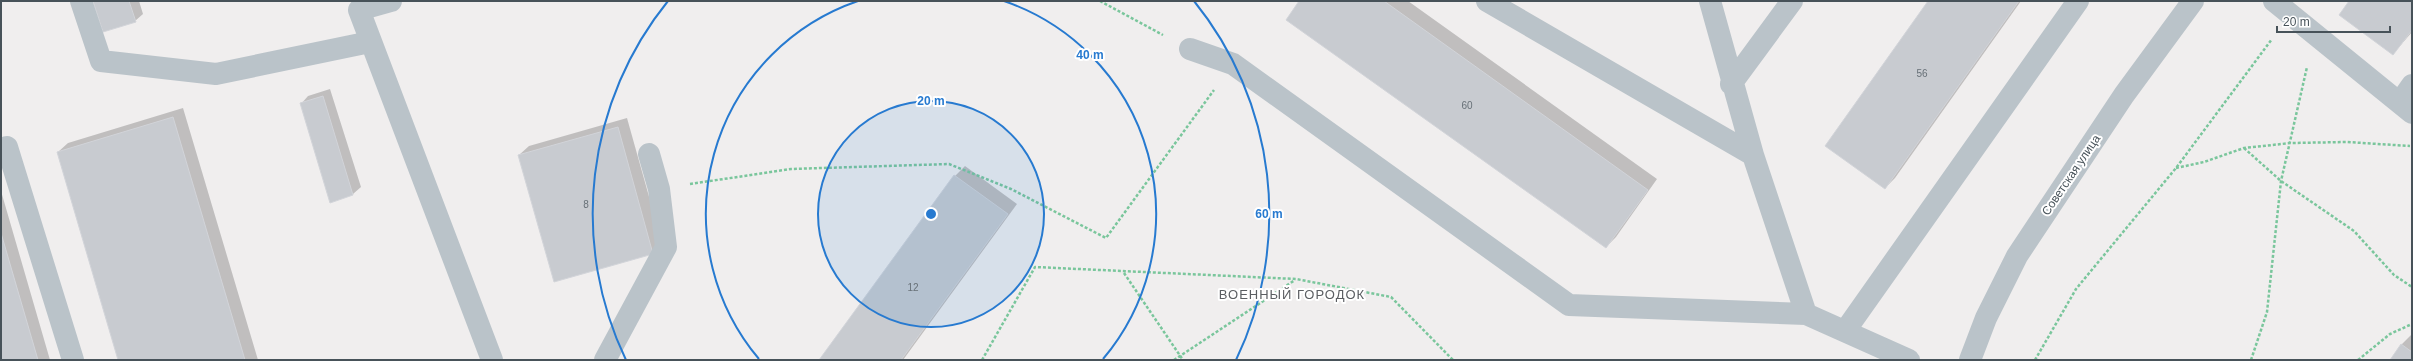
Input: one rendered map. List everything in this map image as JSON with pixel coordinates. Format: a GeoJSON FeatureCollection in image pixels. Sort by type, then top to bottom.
{"type":"FeatureCollection","features":[{"type":"Feature","properties":{"kind":"street"},"geometry":{"type":"LineString","coordinates":[[81,1],[101,61],[216,74],[370,42]]}},
{"type":"Feature","properties":{"kind":"street"},"geometry":{"type":"LineString","coordinates":[[391,1],[358,5],[370,42],[492,360]]}},
{"type":"Feature","properties":{"kind":"street"},"geometry":{"type":"LineString","coordinates":[[1487,1],[1753,155]]}},
{"type":"Feature","properties":{"kind":"street"},"geometry":{"type":"LineString","coordinates":[[1710,1],[1731,84],[1806,314]]}},
{"type":"Feature","properties":{"kind":"street"},"geometry":{"type":"LineString","coordinates":[[1731,84],[1792,1]]}},
{"type":"Feature","properties":{"kind":"street"},"geometry":{"type":"LineString","coordinates":[[1845,331],[2078,1]]}},
{"type":"Feature","properties":{"kind":"street","name":"Советская улица"},"geometry":{"type":"LineString","coordinates":[[1970,360],[1986,318],[2017,256],[2124,95],[2193,1]]}},
{"type":"Feature","properties":{"kind":"street"},"geometry":{"type":"LineString","coordinates":[[2282,7],[2314,34],[2408,100]]}},
{"type":"Feature","properties":{"kind":"street"},"geometry":{"type":"LineString","coordinates":[[1190,49],[1233,64],[1569,305],[1806,314],[1909,360]]}},
{"type":"Feature","properties":{"kind":"street"},"geometry":{"type":"LineString","coordinates":[[1,149],[7,147],[73,360]]}},
{"type":"Feature","properties":{"kind":"street"},"geometry":{"type":"LineString","coordinates":[[605,360],[666,247],[659,189],[649,154]]}},
{"type":"Feature","properties":{"kind":"path"},"geometry":{"type":"LineString","coordinates":[[1100,1],[1190,49]]}},
{"type":"Feature","properties":{"kind":"path"},"geometry":{"type":"LineString","coordinates":[[2036,360],[2076,289],[2176,168],[2282,7]]}},
{"type":"Feature","properties":{"kind":"path"},"geometry":{"type":"LineString","coordinates":[[2251,360],[2267,312],[2280,181],[2291,143],[2314,34]]}},
{"type":"Feature","properties":{"kind":"path"},"geometry":{"type":"LineString","coordinates":[[659,189],[791,169],[949,164],[1011,189],[1106,238],[1233,64]]}},
{"type":"Feature","properties":{"kind":"path"},"geometry":{"type":"LineString","coordinates":[[2176,168],[2204,162],[2244,148],[2291,143],[2347,142],[2412,146]]}},
{"type":"Feature","properties":{"kind":"path"},"geometry":{"type":"LineString","coordinates":[[2244,148],[2280,181],[2354,231],[2394,275],[2412,287]]}},
{"type":"Feature","properties":{"kind":"path"},"geometry":{"type":"LineString","coordinates":[[982,360],[1035,267],[1296,279],[1391,297],[1453,360]]}},
{"type":"Feature","properties":{"kind":"path"},"geometry":{"type":"LineString","coordinates":[[1124,272],[1183,360]]}},
{"type":"Feature","properties":{"kind":"path"},"geometry":{"type":"LineString","coordinates":[[1174,360],[1296,279]]}},
{"type":"Feature","properties":{"kind":"path"},"geometry":{"type":"LineString","coordinates":[[2358,360],[2390,334],[2412,324]]}},
{"type":"Feature","properties":{"kind":"building"},"geometry":{"type":"Polygon","coordinates":[[[93,1],[129,1],[136,22],[103,32],[93,1]]]}},
{"type":"Feature","properties":{"kind":"building"},"geometry":{"type":"Polygon","coordinates":[[[1299,1],[1384,1],[1648,190],[1606,248],[1286,20],[1299,1]]]}},
{"type":"Feature","properties":{"kind":"building"},"geometry":{"type":"Polygon","coordinates":[[[1928,1],[2019,1],[1885,189],[1825,146],[1928,1]]]}},
{"type":"Feature","properties":{"kind":"building"},"geometry":{"type":"Polygon","coordinates":[[[2349,1],[2412,1],[2412,30],[2393,55],[2339,15],[2349,1]]]}},
{"type":"Feature","properties":{"kind":"building"},"geometry":{"type":"Polygon","coordinates":[[[323,96],[353,195],[330,203],[300,103],[323,96]]]}},
{"type":"Feature","properties":{"kind":"building"},"geometry":{"type":"Polygon","coordinates":[[[173,117],[245,360],[118,360],[57,152],[173,117]]]}},
{"type":"Feature","properties":{"kind":"building"},"geometry":{"type":"Polygon","coordinates":[[[618,127],[653,254],[554,282],[518,155],[618,127]]]}},
{"type":"Feature","properties":{"kind":"building"},"geometry":{"type":"Polygon","coordinates":[[[954,175],[1008,214],[901,360],[819,360],[954,175]]]}},
{"type":"Feature","properties":{"kind":"building"},"geometry":{"type":"Polygon","coordinates":[[[1,233],[38,360],[1,360],[1,233]]]}},
{"type":"Feature","properties":{"kind":"building"},"geometry":{"type":"Polygon","coordinates":[[[2401,344],[2412,352],[2412,360],[2390,360],[2401,344]]]}},
{"type":"Feature","properties":{"kind":"district","name":"ВОЕННЫЙ ГОРОДОК"},"geometry":{"type":"Point","coordinates":[1292,294]}}]}
